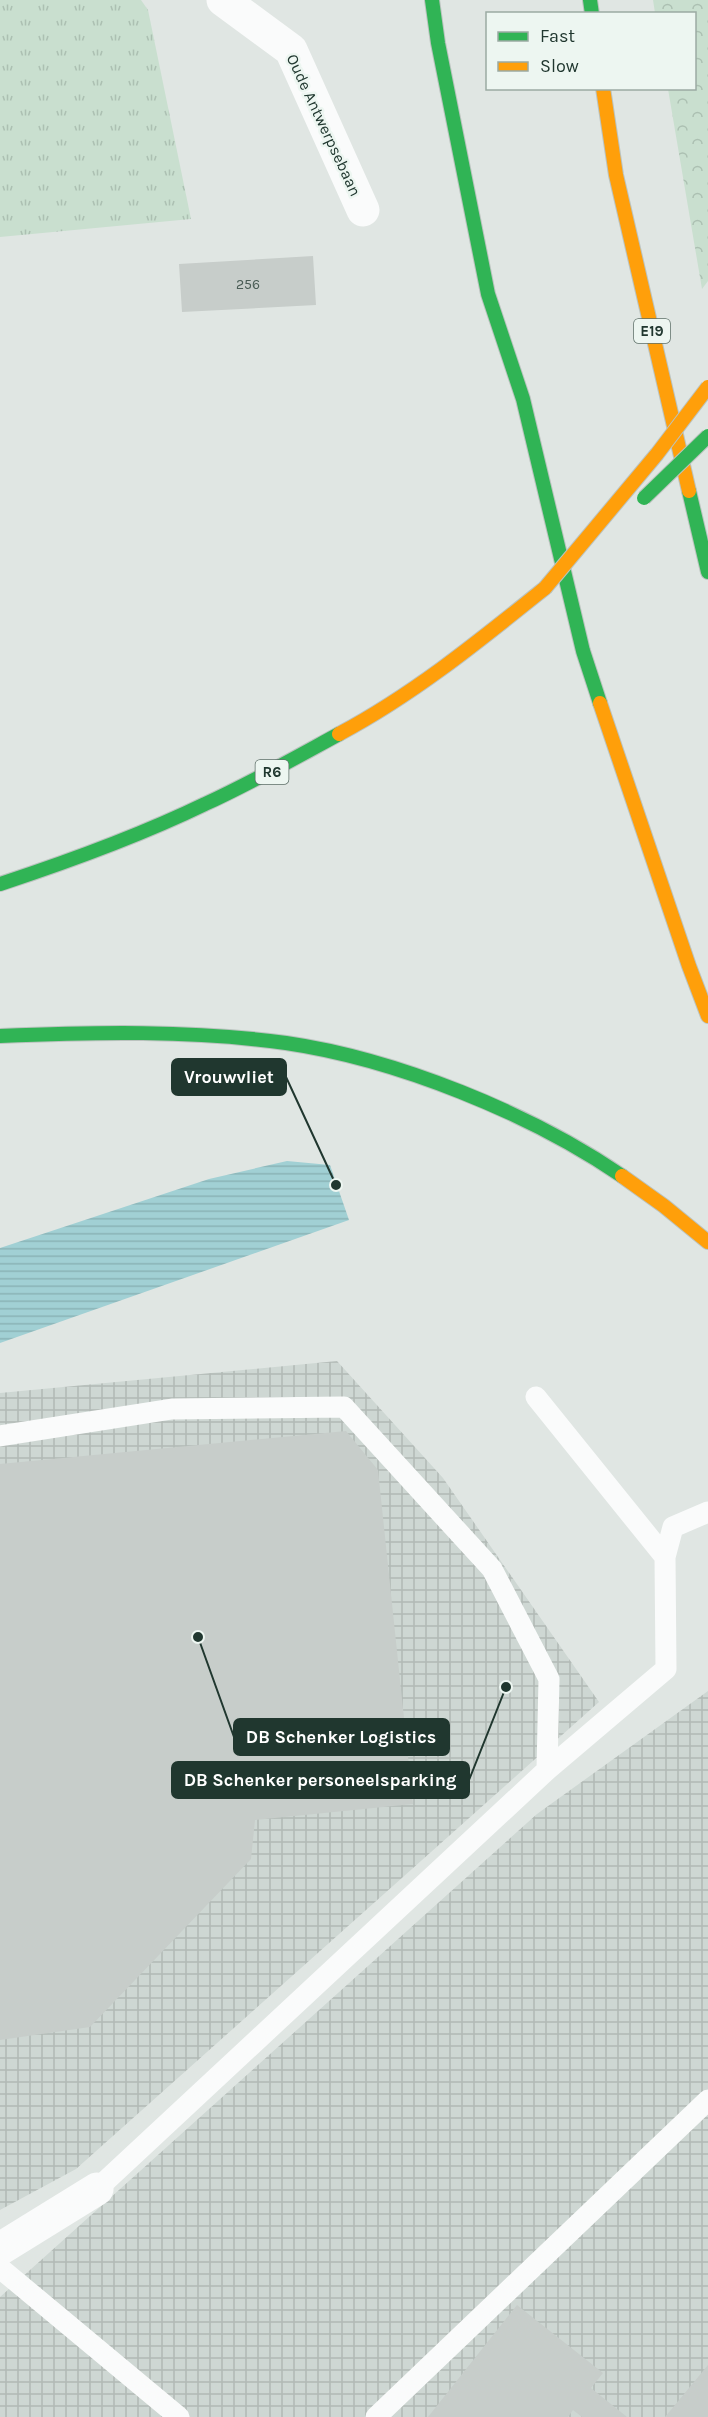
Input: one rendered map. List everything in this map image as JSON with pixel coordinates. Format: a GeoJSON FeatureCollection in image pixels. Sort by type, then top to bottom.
{"type":"FeatureCollection","features":[{"type":"Feature","properties":{"kind":"highway"},"geometry":{"type":"LineString","coordinates":[[432,0],[438,43],[488,294],[523,399],[583,651],[708,1016]]}},
{"type":"Feature","properties":{"kind":"highway","name":"E19"},"geometry":{"type":"LineString","coordinates":[[603,90],[616,175],[708,572]]}},
{"type":"Feature","properties":{"kind":"highway"},"geometry":{"type":"LineString","coordinates":[[545,588],[657,454],[708,387]]}},
{"type":"Feature","properties":{"kind":"highway"},"geometry":{"type":"LineString","coordinates":[[545,588],[708,436]]}},
{"type":"Feature","properties":{"kind":"highway","name":"R6"},"geometry":{"type":"LineString","coordinates":[[0,884],[57,866],[165,824],[275,770],[387,707],[470,648],[545,588]]}},
{"type":"Feature","properties":{"kind":"highway"},"geometry":{"type":"LineString","coordinates":[[0,1036],[108,1032],[203,1036],[290,1044],[382,1066],[447,1086],[509,1113],[582,1152],[642,1191],[708,1242]]}},
{"type":"Feature","properties":{"kind":"street","name":"Oude Antwerpsebaan"},"geometry":{"type":"LineString","coordinates":[[223,0],[291,50],[363,210]]}},
{"type":"Feature","properties":{"kind":"street"},"geometry":{"type":"LineString","coordinates":[[0,2249],[97,2189]]}},
{"type":"Feature","properties":{"kind":"lane"},"geometry":{"type":"LineString","coordinates":[[536,1397],[665,1557]]}},
{"type":"Feature","properties":{"kind":"lane"},"geometry":{"type":"LineString","coordinates":[[0,1436],[172,1409],[344,1407],[492,1569],[549,1680],[547,1770]]}},
{"type":"Feature","properties":{"kind":"lane"},"geometry":{"type":"LineString","coordinates":[[97,2189],[547,1770],[666,1669],[665,1557],[674,1527],[708,1512]]}},
{"type":"Feature","properties":{"kind":"lane"},"geometry":{"type":"LineString","coordinates":[[376,2417],[708,2100]]}},
{"type":"Feature","properties":{"kind":"lane"},"geometry":{"type":"LineString","coordinates":[[0,2268],[179,2417]]}},
{"type":"Feature","properties":{"kind":"shaded area"},"geometry":{"type":"Polygon","coordinates":[[[337,1361],[443,1478],[599,1702],[76,2169],[0,2210],[0,1393],[337,1361]]]}},
{"type":"Feature","properties":{"kind":"shaded area"},"geometry":{"type":"Polygon","coordinates":[[[708,1691],[708,2417],[0,2417],[0,2297],[537,1814],[708,1691]]]}},
{"type":"Feature","properties":{"kind":"green space"},"geometry":{"type":"Polygon","coordinates":[[[0,0],[141,0],[148,10],[191,219],[0,237],[0,0]]]}},
{"type":"Feature","properties":{"kind":"green space"},"geometry":{"type":"Polygon","coordinates":[[[653,0],[708,0],[708,281],[702,289],[668,90],[696,90],[696,12],[655,12],[653,0]]]}},
{"type":"Feature","properties":{"kind":"water"},"geometry":{"type":"Polygon","coordinates":[[[287,1161],[330,1165],[349,1220],[0,1343],[0,1248],[209,1179],[287,1161]]]}},
{"type":"Feature","properties":{"kind":"building"},"geometry":{"type":"Polygon","coordinates":[[[313,256],[316,305],[182,312],[179,264],[313,256]]]}},
{"type":"Feature","properties":{"kind":"building"},"geometry":{"type":"Polygon","coordinates":[[[346,1431],[378,1470],[413,1804],[255,1820],[251,1859],[90,2027],[0,2040],[0,1464],[346,1431]]]}},
{"type":"Feature","properties":{"kind":"building"},"geometry":{"type":"Polygon","coordinates":[[[517,2305],[603,2373],[591,2388],[627,2417],[582,2417],[573,2410],[568,2417],[428,2417],[517,2305]]]}},
{"type":"Feature","properties":{"kind":"building"},"geometry":{"type":"Polygon","coordinates":[[[708,2365],[708,2417],[665,2417],[708,2365]]]}},
{"type":"Feature","properties":{"kind":"traffic: fast"},"geometry":{"type":"LineString","coordinates":[[432,0],[438,43],[488,294],[523,399],[583,651],[600,703]]}},
{"type":"Feature","properties":{"kind":"traffic: fast"},"geometry":{"type":"LineString","coordinates":[[590,0],[592,12]]}},
{"type":"Feature","properties":{"kind":"traffic: fast"},"geometry":{"type":"LineString","coordinates":[[644,498],[708,436]]}},
{"type":"Feature","properties":{"kind":"traffic: fast"},"geometry":{"type":"LineString","coordinates":[[689,491],[708,572]]}},
{"type":"Feature","properties":{"kind":"traffic: fast"},"geometry":{"type":"LineString","coordinates":[[0,884],[104,847],[180,816],[256,779],[339,734]]}},
{"type":"Feature","properties":{"kind":"traffic: fast"},"geometry":{"type":"LineString","coordinates":[[0,1036],[107,1033],[179,1034],[286,1043],[328,1051],[416,1076],[504,1110],[586,1153],[622,1176]]}},
{"type":"Feature","properties":{"kind":"traffic: slow"},"geometry":{"type":"LineString","coordinates":[[603,90],[616,175],[689,491]]}},
{"type":"Feature","properties":{"kind":"traffic: slow"},"geometry":{"type":"LineString","coordinates":[[545,588],[657,454],[708,387]]}},
{"type":"Feature","properties":{"kind":"traffic: slow"},"geometry":{"type":"LineString","coordinates":[[339,734],[420,684],[545,588]]}},
{"type":"Feature","properties":{"kind":"traffic: slow"},"geometry":{"type":"LineString","coordinates":[[600,703],[708,1016]]}},
{"type":"Feature","properties":{"kind":"traffic: slow"},"geometry":{"type":"LineString","coordinates":[[622,1176],[708,1242]]}},
{"type":"Feature","properties":{"kind":"place","name":"Vrouwvliet"},"geometry":{"type":"Point","coordinates":[336,1185]}},
{"type":"Feature","properties":{"kind":"place","name":"DB Schenker Logistics"},"geometry":{"type":"Point","coordinates":[198,1637]}},
{"type":"Feature","properties":{"kind":"place","name":"DB Schenker personeelsparking"},"geometry":{"type":"Point","coordinates":[506,1687]}}]}
